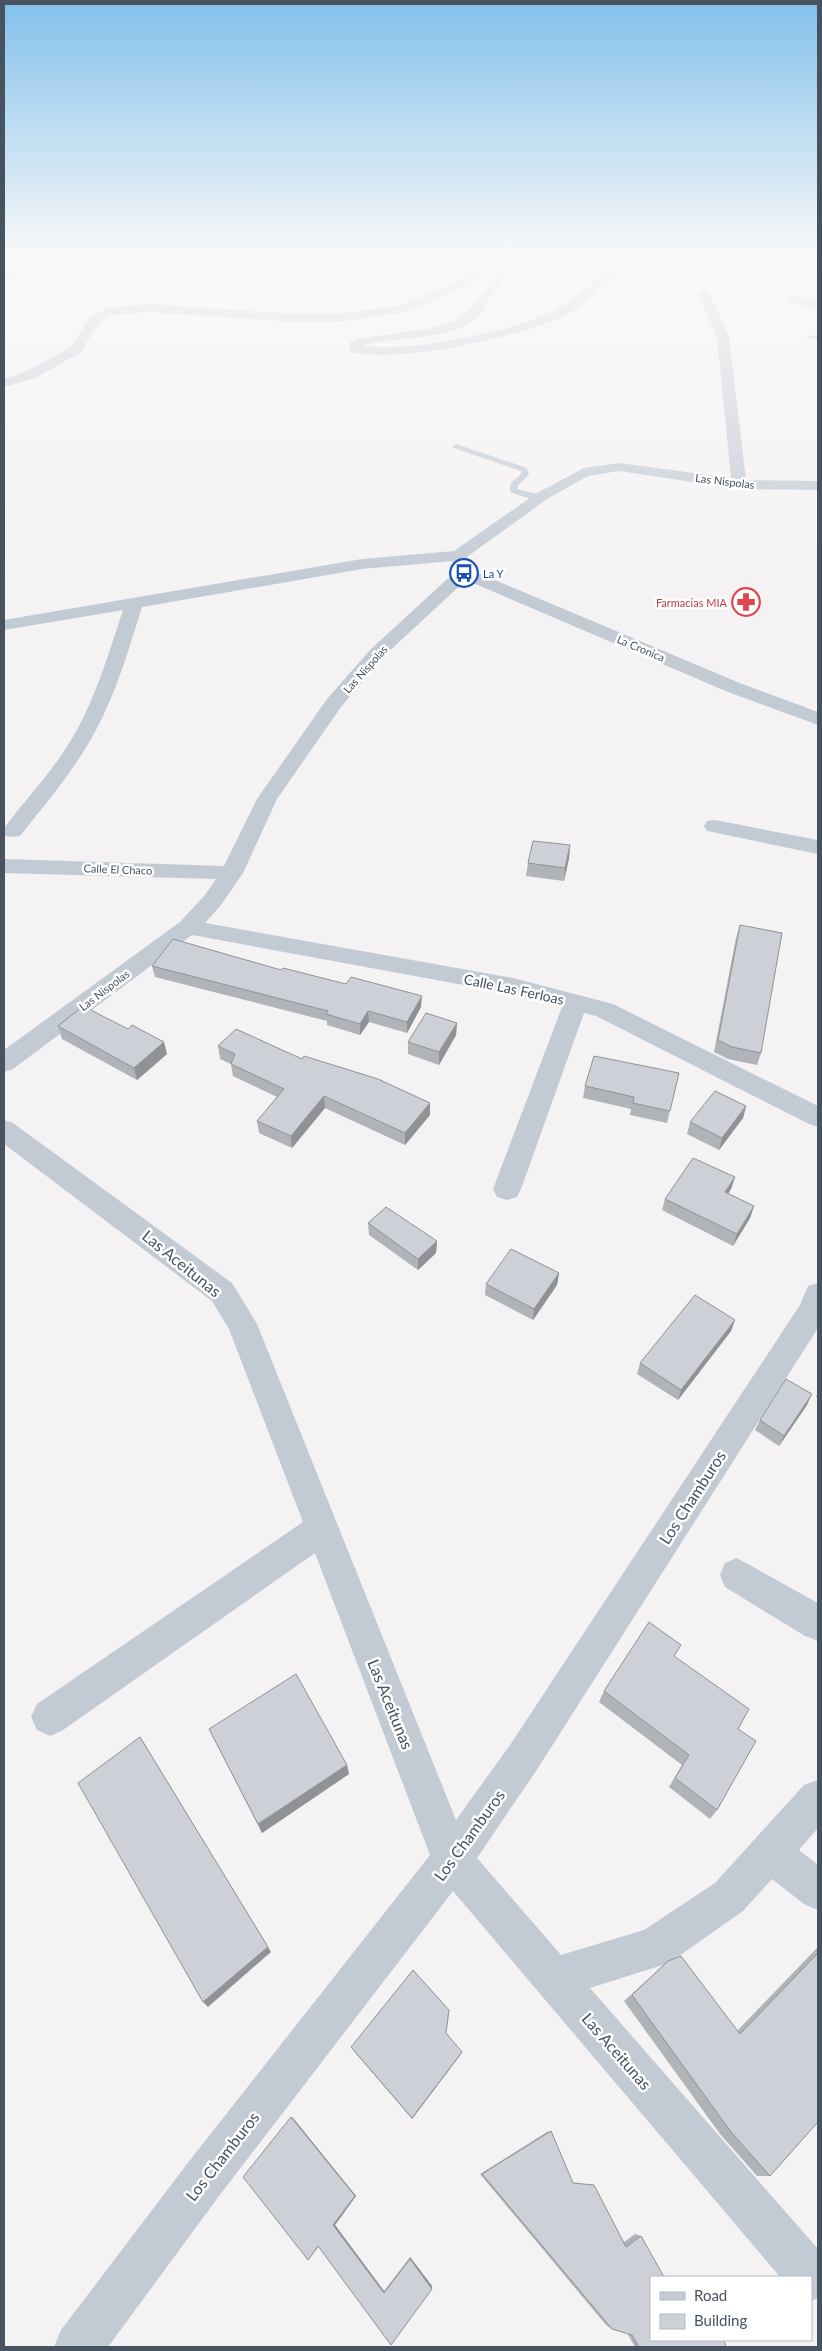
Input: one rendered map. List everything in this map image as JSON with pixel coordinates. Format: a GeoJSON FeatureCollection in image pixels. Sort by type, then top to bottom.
{"type":"FeatureCollection","features":[{"type":"Feature","properties":{"kind":"street"},"geometry":{"type":"LineString","coordinates":[[4,384],[30,375],[47,366]]}},
{"type":"Feature","properties":{"kind":"street"},"geometry":{"type":"LineString","coordinates":[[726,366],[739,484]]}},
{"type":"Feature","properties":{"kind":"street","name":"Las Nispolas"},"geometry":{"type":"LineString","coordinates":[[4,1063],[188,927],[213,900],[232,872],[267,799],[334,703],[377,653],[461,565],[542,496],[568,479],[584,472],[601,469],[644,469],[739,484],[818,486]]}},
{"type":"Feature","properties":{"kind":"street"},"geometry":{"type":"LineString","coordinates":[[4,625],[362,564],[461,565]]}},
{"type":"Feature","properties":{"kind":"street","name":"La Cronica"},"geometry":{"type":"LineString","coordinates":[[461,565],[734,688],[818,719]]}},
{"type":"Feature","properties":{"kind":"street"},"geometry":{"type":"LineString","coordinates":[[12,831],[49,785],[87,731],[108,685],[134,604]]}},
{"type":"Feature","properties":{"kind":"street"},"geometry":{"type":"LineString","coordinates":[[715,826],[818,846]]}},
{"type":"Feature","properties":{"kind":"street","name":"Calle El Chaco"},"geometry":{"type":"LineString","coordinates":[[4,866],[232,872]]}},
{"type":"Feature","properties":{"kind":"street","name":"Calle Las Ferloas"},"geometry":{"type":"LineString","coordinates":[[188,927],[435,974],[513,986],[604,1010],[818,1117]]}},
{"type":"Feature","properties":{"kind":"street"},"geometry":{"type":"LineString","coordinates":[[507,1189],[576,1002]]}},
{"type":"Feature","properties":{"kind":"street","name":"Las Aceitunas"},"geometry":{"type":"LineString","coordinates":[[4,1130],[222,1292],[242,1324],[452,1860],[810,2276]]}},
{"type":"Feature","properties":{"kind":"street","name":"Los Chamburos"},"geometry":{"type":"LineString","coordinates":[[78,2347],[203,2180],[452,1860],[523,1758],[814,1309],[818,1295]]}},
{"type":"Feature","properties":{"kind":"street"},"geometry":{"type":"LineString","coordinates":[[50,1716],[321,1529]]}},
{"type":"Feature","properties":{"kind":"street"},"geometry":{"type":"LineString","coordinates":[[737,1575],[818,1623]]}},
{"type":"Feature","properties":{"kind":"street"},"geometry":{"type":"LineString","coordinates":[[554,1978],[654,1948],[730,1897],[771,1854],[818,1799]]}},
{"type":"Feature","properties":{"kind":"street"},"geometry":{"type":"LineString","coordinates":[[771,1854],[818,1890]]}},
{"type":"Feature","properties":{"kind":"street","name":"Las Aceitunas"},"geometry":{"type":"LineString","coordinates":[[812,2279],[818,2290]]}},
{"type":"Feature","properties":{"kind":"lane"},"geometry":{"type":"LineString","coordinates":[[456,446],[524,470],[524,475],[514,483],[512,490],[523,494],[542,496]]}},
{"type":"Feature","properties":{"kind":"building"},"geometry":{"type":"Polygon","coordinates":[[[533,841],[570,845],[565,868],[528,863],[533,841]]]}},
{"type":"Feature","properties":{"kind":"building"},"geometry":{"type":"Polygon","coordinates":[[[740,925],[782,933],[761,1053],[732,1047],[718,1040],[740,925]]]}},
{"type":"Feature","properties":{"kind":"building"},"geometry":{"type":"Polygon","coordinates":[[[173,939],[281,970],[283,968],[346,984],[351,977],[422,996],[407,1022],[368,1011],[360,1024],[326,1014],[328,1011],[152,966],[173,939]]]}},
{"type":"Feature","properties":{"kind":"building"},"geometry":{"type":"Polygon","coordinates":[[[83,1006],[128,1029],[132,1025],[164,1042],[134,1068],[58,1026],[83,1006]]]}},
{"type":"Feature","properties":{"kind":"building"},"geometry":{"type":"Polygon","coordinates":[[[426,1013],[457,1023],[439,1052],[408,1042],[426,1013]]]}},
{"type":"Feature","properties":{"kind":"building"},"geometry":{"type":"Polygon","coordinates":[[[236,1029],[302,1059],[304,1056],[378,1079],[430,1103],[405,1133],[324,1096],[291,1136],[257,1121],[284,1089],[231,1064],[235,1054],[218,1046],[236,1029]]]}},
{"type":"Feature","properties":{"kind":"building"},"geometry":{"type":"Polygon","coordinates":[[[594,1056],[679,1073],[670,1111],[633,1103],[634,1097],[585,1086],[594,1056]]]}},
{"type":"Feature","properties":{"kind":"building"},"geometry":{"type":"Polygon","coordinates":[[[715,1091],[746,1106],[722,1138],[690,1122],[715,1091]]]}},
{"type":"Feature","properties":{"kind":"building"},"geometry":{"type":"Polygon","coordinates":[[[693,1158],[735,1177],[725,1192],[754,1206],[737,1234],[665,1199],[693,1158]]]}},
{"type":"Feature","properties":{"kind":"building"},"geometry":{"type":"Polygon","coordinates":[[[386,1207],[437,1241],[418,1259],[368,1223],[386,1207]]]}},
{"type":"Feature","properties":{"kind":"building"},"geometry":{"type":"Polygon","coordinates":[[[511,1249],[559,1273],[534,1309],[486,1284],[511,1249]]]}},
{"type":"Feature","properties":{"kind":"building"},"geometry":{"type":"Polygon","coordinates":[[[695,1295],[735,1320],[681,1390],[640,1363],[695,1295]]]}},
{"type":"Feature","properties":{"kind":"building"},"geometry":{"type":"Polygon","coordinates":[[[786,1379],[812,1394],[784,1436],[760,1420],[786,1379]]]}},
{"type":"Feature","properties":{"kind":"building"},"geometry":{"type":"Polygon","coordinates":[[[649,1622],[681,1645],[674,1656],[749,1709],[738,1729],[756,1741],[717,1810],[675,1778],[689,1755],[604,1691],[649,1622]]]}},
{"type":"Feature","properties":{"kind":"building"},"geometry":{"type":"Polygon","coordinates":[[[296,1674],[347,1765],[258,1824],[209,1729],[296,1674]]]}},
{"type":"Feature","properties":{"kind":"building"},"geometry":{"type":"Polygon","coordinates":[[[140,1737],[268,1947],[203,2002],[78,1783],[140,1737]]]}},
{"type":"Feature","properties":{"kind":"building"},"geometry":{"type":"Polygon","coordinates":[[[818,1953],[818,2122],[770,2176],[731,2132],[632,1995],[668,1961],[681,1956],[740,2034],[818,1953]]]}},
{"type":"Feature","properties":{"kind":"building"},"geometry":{"type":"Polygon","coordinates":[[[413,1970],[449,2010],[446,2033],[462,2052],[412,2118],[351,2047],[413,1970]]]}},
{"type":"Feature","properties":{"kind":"building"},"geometry":{"type":"Polygon","coordinates":[[[291,2117],[355,2196],[333,2225],[384,2293],[410,2259],[432,2289],[391,2345],[318,2246],[308,2260],[243,2177],[291,2117]]]}},
{"type":"Feature","properties":{"kind":"building"},"geometry":{"type":"Polygon","coordinates":[[[551,2131],[573,2183],[594,2185],[626,2247],[641,2236],[663,2276],[650,2276],[650,2341],[724,2341],[726,2345],[724,2347],[639,2347],[632,2335],[612,2329],[482,2174],[551,2131]]]}},
{"type":"Feature","properties":{"kind":"place","name":"La Y"},"geometry":{"type":"Point","coordinates":[464,573]}},
{"type":"Feature","properties":{"kind":"place","name":"Farmacias MIA"},"geometry":{"type":"Point","coordinates":[746,602]}}]}
